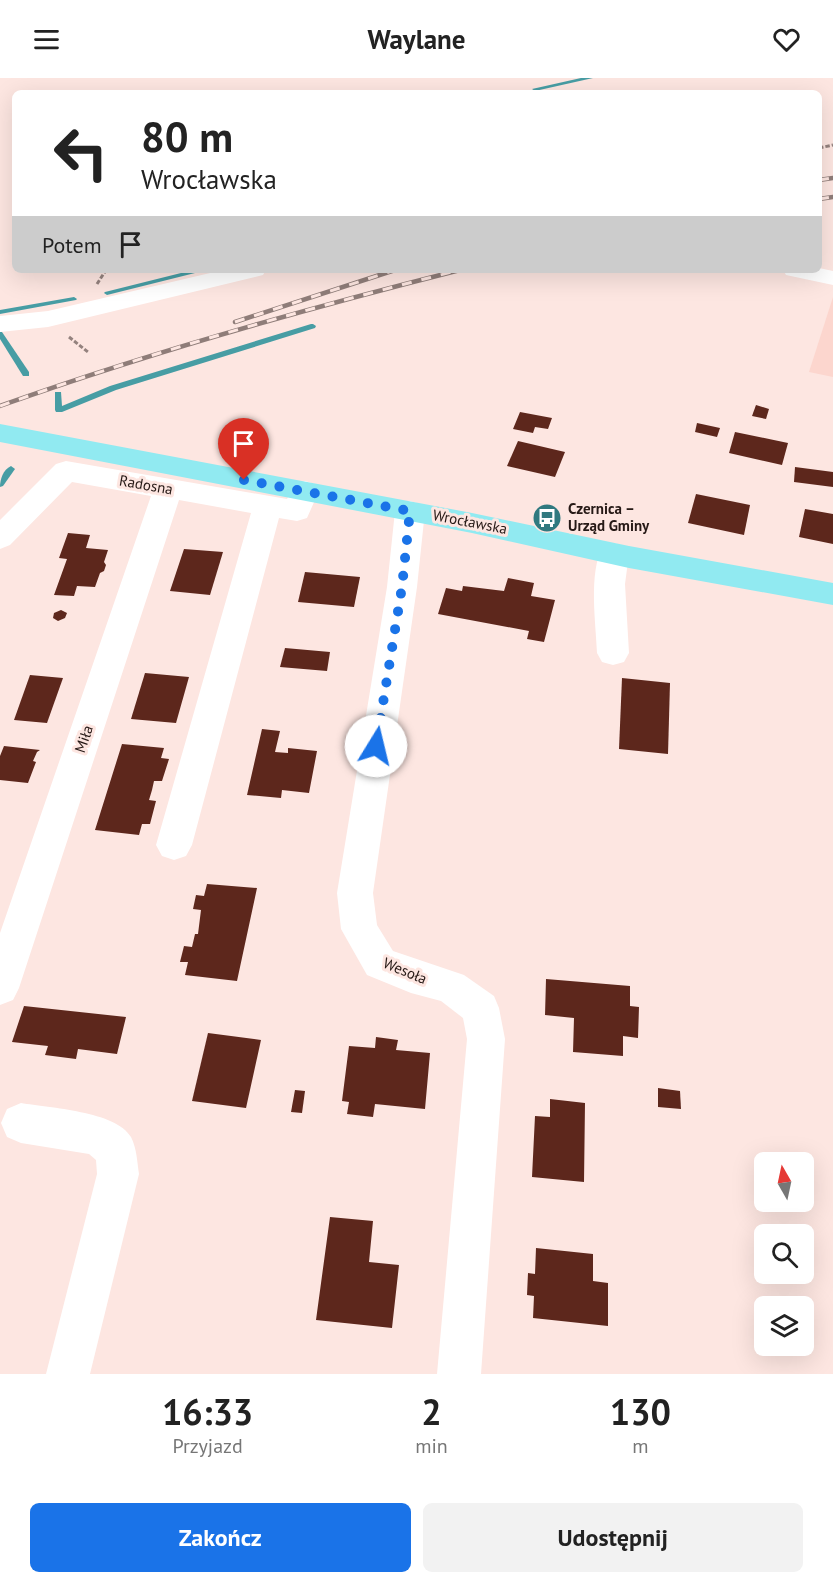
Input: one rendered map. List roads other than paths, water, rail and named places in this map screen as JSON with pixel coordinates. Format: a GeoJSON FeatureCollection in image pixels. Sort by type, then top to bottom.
{"type":"FeatureCollection","features":[{"type":"Feature","properties":{"kind":"main road","name":"Wrocławska"},"geometry":{"type":"LineString","coordinates":[[0,433],[548,538],[614,554],[833,594]]}},
{"type":"Feature","properties":{"kind":"street"},"geometry":{"type":"LineString","coordinates":[[0,324],[48,319],[241,273]]}},
{"type":"Feature","properties":{"kind":"street"},"geometry":{"type":"LineString","coordinates":[[809,273],[833,278]]}},
{"type":"Feature","properties":{"kind":"street","name":"Radosna"},"geometry":{"type":"LineString","coordinates":[[0,538],[66,471],[297,511],[305,491]]}},
{"type":"Feature","properties":{"kind":"street","name":"Miła"},"geometry":{"type":"LineString","coordinates":[[0,988],[168,489]]}},
{"type":"Feature","properties":{"kind":"street"},"geometry":{"type":"LineString","coordinates":[[174,845],[267,507]]}},
{"type":"Feature","properties":{"kind":"street","name":"Wesoła"},"geometry":{"type":"LineString","coordinates":[[410,511],[402,587],[355,894],[359,929],[380,963],[411,976],[451,987],[480,1008],[486,1039],[459,1374]]}},
{"type":"Feature","properties":{"kind":"street"},"geometry":{"type":"LineString","coordinates":[[613,653],[610,584],[614,554]]}},
{"type":"Feature","properties":{"kind":"street"},"geometry":{"type":"LineString","coordinates":[[21,1123],[98,1136],[115,1149],[118,1174],[68,1374]]}},
{"type":"Feature","properties":{"kind":"waterway"},"geometry":{"type":"LineString","coordinates":[[535,89],[590,78]]}},
{"type":"Feature","properties":{"kind":"waterway"},"geometry":{"type":"LineString","coordinates":[[107,293],[189,273]]}},
{"type":"Feature","properties":{"kind":"waterway"},"geometry":{"type":"LineString","coordinates":[[0,312],[74,299]]}},
{"type":"Feature","properties":{"kind":"waterway"},"geometry":{"type":"LineString","coordinates":[[58,394],[59,410],[113,388],[313,326]]}},
{"type":"Feature","properties":{"kind":"waterway"},"geometry":{"type":"LineString","coordinates":[[0,334],[26,374]]}},
{"type":"Feature","properties":{"kind":"waterway"},"geometry":{"type":"LineString","coordinates":[[0,484],[11,469]]}},
{"type":"Feature","properties":{"kind":"railway"},"geometry":{"type":"LineString","coordinates":[[822,180],[833,178]]}},
{"type":"Feature","properties":{"kind":"railway"},"geometry":{"type":"LineString","coordinates":[[822,199],[833,197]]}},
{"type":"Feature","properties":{"kind":"railway"},"geometry":{"type":"LineString","coordinates":[[235,322],[386,273]]}},
{"type":"Feature","properties":{"kind":"railway"},"geometry":{"type":"LineString","coordinates":[[0,406],[114,367],[228,332],[448,273]]}},
{"type":"Feature","properties":{"kind":"place","name":"Czernica – Urząd Gminy"},"geometry":{"type":"Point","coordinates":[547,518]}}]}
